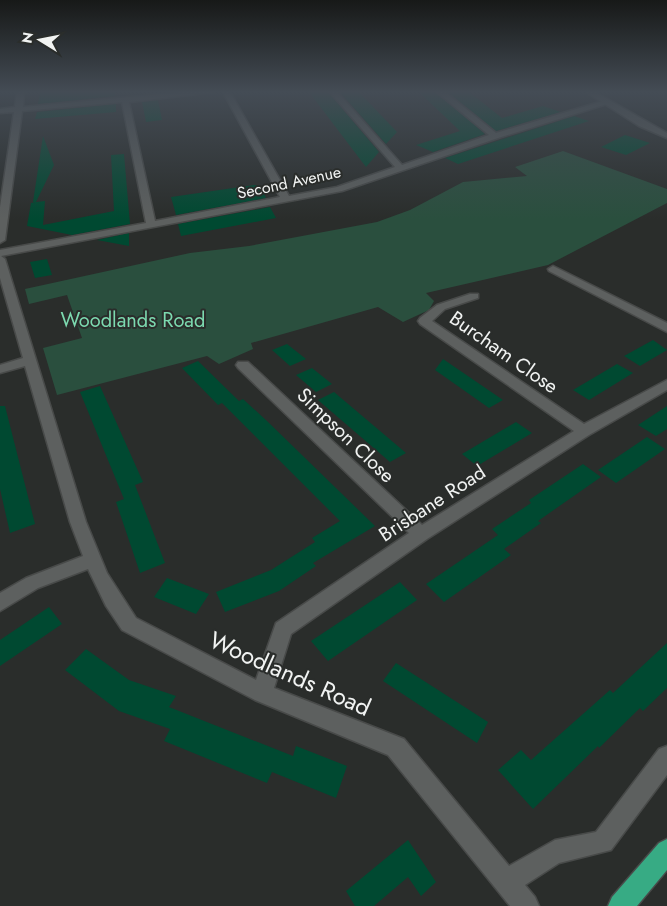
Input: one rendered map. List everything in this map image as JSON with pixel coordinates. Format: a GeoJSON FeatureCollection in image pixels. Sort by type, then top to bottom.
{"type":"FeatureCollection","features":[{"type":"Feature","properties":{"kind":"main road"},"geometry":{"type":"LineString","coordinates":[[622,906],[667,851]]}},
{"type":"Feature","properties":{"kind":"street"},"geometry":{"type":"LineString","coordinates":[[0,240],[15,134]]}},
{"type":"Feature","properties":{"kind":"street"},"geometry":{"type":"LineString","coordinates":[[132,134],[151,225]]}},
{"type":"Feature","properties":{"kind":"street"},"geometry":{"type":"LineString","coordinates":[[250,134],[286,199]]}},
{"type":"Feature","properties":{"kind":"street"},"geometry":{"type":"LineString","coordinates":[[370,134],[399,167]]}},
{"type":"Feature","properties":{"kind":"street","name":"Second Avenue"},"geometry":{"type":"LineString","coordinates":[[0,253],[339,188],[501,134]]}},
{"type":"Feature","properties":{"kind":"street","name":"Woodlands Road"},"geometry":{"type":"LineString","coordinates":[[0,259],[7,307],[31,360],[78,522],[92,560],[114,605],[128,624],[262,693],[396,747],[526,906]]}},
{"type":"Feature","properties":{"kind":"street"},"geometry":{"type":"LineString","coordinates":[[554,269],[667,328]]}},
{"type":"Feature","properties":{"kind":"street","name":"Burcham Close"},"geometry":{"type":"LineString","coordinates":[[474,296],[441,306],[434,315],[424,321],[584,431]]}},
{"type":"Feature","properties":{"kind":"street"},"geometry":{"type":"LineString","coordinates":[[0,368],[31,360]]}},
{"type":"Feature","properties":{"kind":"street","name":"Simpson Close"},"geometry":{"type":"LineString","coordinates":[[243,365],[421,534]]}},
{"type":"Feature","properties":{"kind":"street","name":"Brisbane Road"},"geometry":{"type":"LineString","coordinates":[[262,693],[283,629],[421,534],[584,431],[667,384]]}},
{"type":"Feature","properties":{"kind":"street"},"geometry":{"type":"LineString","coordinates":[[0,603],[32,583],[92,560]]}},
{"type":"Feature","properties":{"kind":"street"},"geometry":{"type":"LineString","coordinates":[[506,882],[555,852],[603,842],[667,757]]}},
{"type":"Feature","properties":{"kind":"green space","name":"Woodlands Road"},"geometry":{"type":"Polygon","coordinates":[[[563,151],[667,189],[667,203],[548,265],[426,293],[434,301],[429,310],[403,322],[378,307],[251,343],[253,349],[219,364],[207,356],[57,395],[43,348],[82,338],[67,295],[29,304],[25,289],[190,253],[249,246],[377,222],[410,210],[463,182],[527,176],[515,167],[563,151]]]}},
{"type":"Feature","properties":{"kind":"building"},"geometry":{"type":"Polygon","coordinates":[[[341,134],[364,134],[379,152],[366,167],[341,134]]]}},
{"type":"Feature","properties":{"kind":"building"},"geometry":{"type":"Polygon","coordinates":[[[377,134],[395,134],[386,144],[377,134]]]}},
{"type":"Feature","properties":{"kind":"building"},"geometry":{"type":"Polygon","coordinates":[[[450,134],[484,134],[433,152],[416,145],[450,134]]]}},
{"type":"Feature","properties":{"kind":"building"},"geometry":{"type":"Polygon","coordinates":[[[518,134],[549,134],[458,164],[445,158],[518,134]]]}},
{"type":"Feature","properties":{"kind":"building"},"geometry":{"type":"Polygon","coordinates":[[[625,135],[650,143],[626,155],[601,147],[625,135]]]}},
{"type":"Feature","properties":{"kind":"building"},"geometry":{"type":"Polygon","coordinates":[[[43,136],[54,165],[36,202],[45,201],[43,225],[114,211],[111,155],[124,154],[130,224],[72,235],[27,226],[31,203],[35,202],[33,202],[43,136]]]}},
{"type":"Feature","properties":{"kind":"building"},"geometry":{"type":"Polygon","coordinates":[[[260,185],[266,198],[176,215],[171,197],[260,185]]]}},
{"type":"Feature","properties":{"kind":"building"},"geometry":{"type":"Polygon","coordinates":[[[270,207],[276,218],[181,236],[178,224],[270,207]]]}},
{"type":"Feature","properties":{"kind":"building"},"geometry":{"type":"Polygon","coordinates":[[[129,233],[129,246],[97,240],[129,233]]]}},
{"type":"Feature","properties":{"kind":"building"},"geometry":{"type":"Polygon","coordinates":[[[47,259],[52,275],[35,278],[30,262],[47,259]]]}},
{"type":"Feature","properties":{"kind":"building"},"geometry":{"type":"Polygon","coordinates":[[[653,340],[667,350],[640,366],[624,356],[653,340]]]}},
{"type":"Feature","properties":{"kind":"building"},"geometry":{"type":"Polygon","coordinates":[[[287,344],[306,359],[290,366],[272,350],[287,344]]]}},
{"type":"Feature","properties":{"kind":"building"},"geometry":{"type":"Polygon","coordinates":[[[443,359],[503,400],[489,408],[435,370],[443,359]]]}},
{"type":"Feature","properties":{"kind":"building"},"geometry":{"type":"Polygon","coordinates":[[[198,361],[239,401],[243,399],[267,421],[375,526],[313,563],[316,566],[279,591],[225,612],[216,592],[271,570],[315,542],[312,538],[340,521],[222,403],[218,405],[182,368],[198,361]]]}},
{"type":"Feature","properties":{"kind":"building"},"geometry":{"type":"Polygon","coordinates":[[[617,364],[633,373],[589,400],[573,390],[617,364]]]}},
{"type":"Feature","properties":{"kind":"building"},"geometry":{"type":"Polygon","coordinates":[[[312,368],[332,384],[316,392],[296,375],[312,368]]]}},
{"type":"Feature","properties":{"kind":"building"},"geometry":{"type":"Polygon","coordinates":[[[100,386],[143,482],[135,485],[165,563],[140,573],[116,502],[124,499],[80,392],[100,386]]]}},
{"type":"Feature","properties":{"kind":"building"},"geometry":{"type":"Polygon","coordinates":[[[334,392],[406,453],[390,462],[318,400],[334,392]]]}},
{"type":"Feature","properties":{"kind":"building"},"geometry":{"type":"Polygon","coordinates":[[[0,406],[5,406],[35,524],[10,533],[0,489],[0,406]]]}},
{"type":"Feature","properties":{"kind":"building"},"geometry":{"type":"Polygon","coordinates":[[[667,406],[667,429],[656,436],[638,425],[667,406]]]}},
{"type":"Feature","properties":{"kind":"building"},"geometry":{"type":"Polygon","coordinates":[[[516,422],[532,433],[477,466],[462,454],[516,422]]]}},
{"type":"Feature","properties":{"kind":"building"},"geometry":{"type":"Polygon","coordinates":[[[647,437],[665,449],[616,483],[598,470],[647,437]]]}},
{"type":"Feature","properties":{"kind":"building"},"geometry":{"type":"Polygon","coordinates":[[[583,464],[601,477],[538,521],[541,523],[504,549],[511,555],[444,602],[426,584],[498,535],[492,529],[531,503],[529,500],[583,464]]]}},
{"type":"Feature","properties":{"kind":"building"},"geometry":{"type":"Polygon","coordinates":[[[167,578],[209,594],[196,614],[154,597],[167,578]]]}},
{"type":"Feature","properties":{"kind":"building"},"geometry":{"type":"Polygon","coordinates":[[[400,582],[417,600],[328,661],[311,641],[400,582]]]}},
{"type":"Feature","properties":{"kind":"building"},"geometry":{"type":"Polygon","coordinates":[[[49,607],[62,624],[0,666],[0,640],[49,607]]]}},
{"type":"Feature","properties":{"kind":"building"},"geometry":{"type":"Polygon","coordinates":[[[667,643],[667,688],[643,711],[640,708],[533,809],[498,770],[521,750],[531,760],[610,690],[613,693],[667,643]]]}},
{"type":"Feature","properties":{"kind":"building"},"geometry":{"type":"Polygon","coordinates":[[[86,649],[129,680],[176,696],[169,707],[293,756],[296,746],[347,766],[336,798],[272,772],[267,783],[164,741],[170,729],[119,711],[65,670],[86,649]]]}},
{"type":"Feature","properties":{"kind":"building"},"geometry":{"type":"Polygon","coordinates":[[[396,663],[488,722],[477,743],[383,681],[396,663]]]}},
{"type":"Feature","properties":{"kind":"building"},"geometry":{"type":"Polygon","coordinates":[[[408,840],[436,882],[421,896],[408,877],[374,906],[355,906],[346,891],[408,840]]]}}]}
